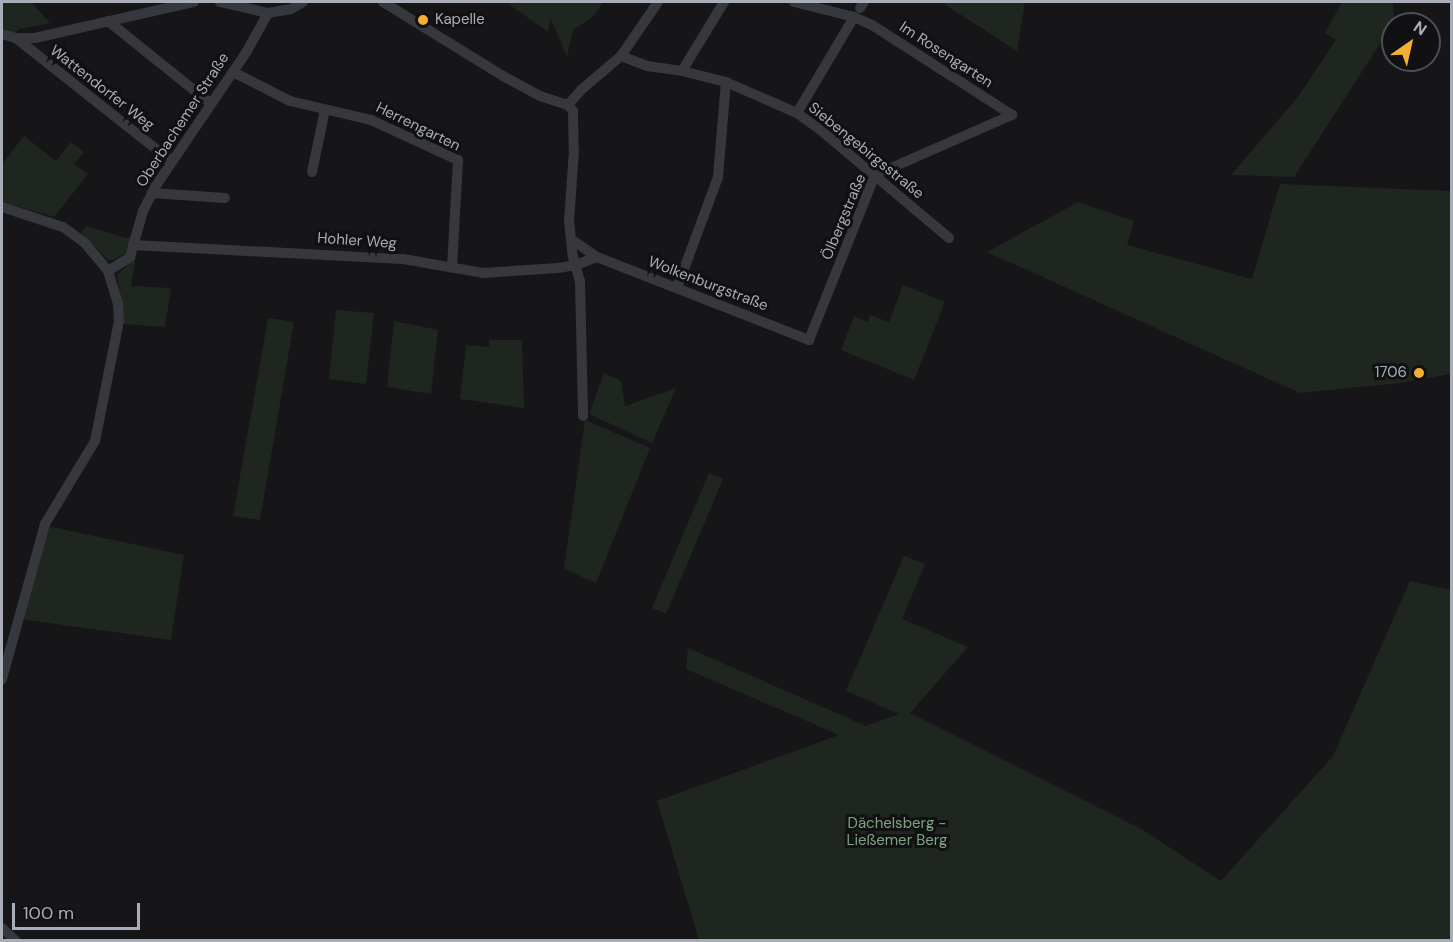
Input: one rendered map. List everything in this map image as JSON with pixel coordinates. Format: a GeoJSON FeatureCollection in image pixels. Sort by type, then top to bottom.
{"type":"FeatureCollection","features":[{"type":"Feature","properties":{"kind":"street"},"geometry":{"type":"LineString","coordinates":[[2,34],[16,38],[35,38],[194,2]]}},
{"type":"Feature","properties":{"kind":"street"},"geometry":{"type":"LineString","coordinates":[[220,2],[268,13],[291,9],[303,2]]}},
{"type":"Feature","properties":{"kind":"street"},"geometry":{"type":"LineString","coordinates":[[383,2],[503,76],[540,96],[568,105],[573,111],[575,123],[569,221],[580,281],[583,416]]}},
{"type":"Feature","properties":{"kind":"street"},"geometry":{"type":"LineString","coordinates":[[568,105],[597,75],[621,56],[658,2]]}},
{"type":"Feature","properties":{"kind":"street"},"geometry":{"type":"LineString","coordinates":[[682,70],[724,2]]}},
{"type":"Feature","properties":{"kind":"street","name":"Im Rosengarten"},"geometry":{"type":"LineString","coordinates":[[794,2],[859,9],[880,31],[1012,115]]}},
{"type":"Feature","properties":{"kind":"street"},"geometry":{"type":"LineString","coordinates":[[797,113],[859,9]]}},
{"type":"Feature","properties":{"kind":"street","name":"Oberbachemer Straße"},"geometry":{"type":"LineString","coordinates":[[108,271],[129,257],[143,211],[152,193],[171,161],[233,72],[268,13]]}},
{"type":"Feature","properties":{"kind":"street"},"geometry":{"type":"LineString","coordinates":[[108,21],[210,103]]}},
{"type":"Feature","properties":{"kind":"street","name":"Wattendorfer Weg"},"geometry":{"type":"LineString","coordinates":[[16,38],[171,161]]}},
{"type":"Feature","properties":{"kind":"street","name":"Siebengebirgsstraße"},"geometry":{"type":"LineString","coordinates":[[621,56],[647,66],[682,70],[726,82],[797,113],[949,238]]}},
{"type":"Feature","properties":{"kind":"street","name":"Herrengarten"},"geometry":{"type":"LineString","coordinates":[[233,72],[290,101],[371,120],[458,160],[452,268]]}},
{"type":"Feature","properties":{"kind":"street"},"geometry":{"type":"LineString","coordinates":[[677,288],[718,177],[726,82]]}},
{"type":"Feature","properties":{"kind":"street"},"geometry":{"type":"LineString","coordinates":[[312,172],[325,110]]}},
{"type":"Feature","properties":{"kind":"street","name":"Ölbergstraße"},"geometry":{"type":"LineString","coordinates":[[809,340],[875,176],[1012,115]]}},
{"type":"Feature","properties":{"kind":"street"},"geometry":{"type":"LineString","coordinates":[[152,193],[225,198]]}},
{"type":"Feature","properties":{"kind":"street"},"geometry":{"type":"LineString","coordinates":[[2,207],[43,220],[74,234],[92,249],[108,271],[118,303],[119,321],[96,441],[45,524],[2,679]]}},
{"type":"Feature","properties":{"kind":"street","name":"Wolkenburgstraße"},"geometry":{"type":"LineString","coordinates":[[571,239],[597,257],[809,340]]}},
{"type":"Feature","properties":{"kind":"street","name":"Hohler Weg"},"geometry":{"type":"LineString","coordinates":[[133,244],[403,259],[493,273],[576,265]]}},
{"type":"Feature","properties":{"kind":"street"},"geometry":{"type":"LineString","coordinates":[[576,265],[597,257]]}},
{"type":"Feature","properties":{"kind":"street"},"geometry":{"type":"LineString","coordinates":[[2,928],[15,940]]}},
{"type":"Feature","properties":{"kind":"green space"},"geometry":{"type":"Polygon","coordinates":[[[2,2],[31,2],[50,23],[19,29],[15,33],[2,29],[2,2]]]}},
{"type":"Feature","properties":{"kind":"green space"},"geometry":{"type":"Polygon","coordinates":[[[506,2],[603,2],[594,16],[573,30],[567,57],[551,19],[548,32],[506,2]]]}},
{"type":"Feature","properties":{"kind":"green space"},"geometry":{"type":"Polygon","coordinates":[[[941,2],[1025,2],[1017,51],[941,2]]]}},
{"type":"Feature","properties":{"kind":"green space"},"geometry":{"type":"Polygon","coordinates":[[[1342,2],[1393,3],[1393,12],[1381,12],[1381,42],[1294,177],[1231,175],[1297,98],[1336,40],[1325,33],[1342,2]]]}},
{"type":"Feature","properties":{"kind":"green space"},"geometry":{"type":"Polygon","coordinates":[[[24,136],[56,161],[71,142],[84,152],[74,164],[88,174],[54,217],[2,202],[2,164],[24,136]]]}},
{"type":"Feature","properties":{"kind":"green space"},"geometry":{"type":"Polygon","coordinates":[[[1280,184],[1451,191],[1451,374],[1400,383],[1300,393],[987,252],[1078,202],[1134,221],[1127,245],[1252,279],[1280,184]]]}},
{"type":"Feature","properties":{"kind":"green space"},"geometry":{"type":"Polygon","coordinates":[[[86,226],[126,238],[131,237],[126,253],[113,260],[108,260],[81,232],[86,226]]]}},
{"type":"Feature","properties":{"kind":"green space"},"geometry":{"type":"Polygon","coordinates":[[[136,257],[131,286],[171,288],[165,327],[124,324],[117,275],[136,257]]]}},
{"type":"Feature","properties":{"kind":"green space"},"geometry":{"type":"Polygon","coordinates":[[[903,285],[945,302],[914,380],[841,350],[854,316],[868,322],[870,315],[889,322],[903,285]]]}},
{"type":"Feature","properties":{"kind":"green space"},"geometry":{"type":"Polygon","coordinates":[[[336,310],[374,313],[366,384],[329,379],[336,310]]]}},
{"type":"Feature","properties":{"kind":"green space"},"geometry":{"type":"Polygon","coordinates":[[[268,318],[294,322],[260,520],[233,516],[268,318]]]}},
{"type":"Feature","properties":{"kind":"green space"},"geometry":{"type":"Polygon","coordinates":[[[394,321],[438,330],[431,394],[387,387],[394,321]]]}},
{"type":"Feature","properties":{"kind":"green space"},"geometry":{"type":"Polygon","coordinates":[[[489,340],[522,340],[524,408],[460,399],[466,345],[489,347],[489,340]]]}},
{"type":"Feature","properties":{"kind":"green space"},"geometry":{"type":"Polygon","coordinates":[[[604,373],[621,381],[625,406],[676,388],[652,443],[589,414],[604,373]]]}},
{"type":"Feature","properties":{"kind":"green space"},"geometry":{"type":"Polygon","coordinates":[[[585,420],[650,448],[596,583],[564,569],[585,420]]]}},
{"type":"Feature","properties":{"kind":"green space"},"geometry":{"type":"Polygon","coordinates":[[[709,473],[723,479],[666,614],[652,608],[709,473]]]}},
{"type":"Feature","properties":{"kind":"green space"},"geometry":{"type":"Polygon","coordinates":[[[47,526],[184,555],[171,640],[21,619],[47,526]]]}},
{"type":"Feature","properties":{"kind":"green space","name":"Dächelsberg - Ließemer Berg"},"geometry":{"type":"Polygon","coordinates":[[[904,556],[925,564],[902,619],[968,647],[910,713],[1143,830],[1221,881],[1333,756],[1410,581],[1451,590],[1451,940],[699,940],[657,801],[839,735],[686,669],[688,648],[866,726],[899,714],[846,691],[904,556]]]}},
{"type":"Feature","properties":{"kind":"place","name":"Kapelle"},"geometry":{"type":"Point","coordinates":[423,20]}},
{"type":"Feature","properties":{"kind":"place","name":"1706"},"geometry":{"type":"Point","coordinates":[1419,373]}}]}
